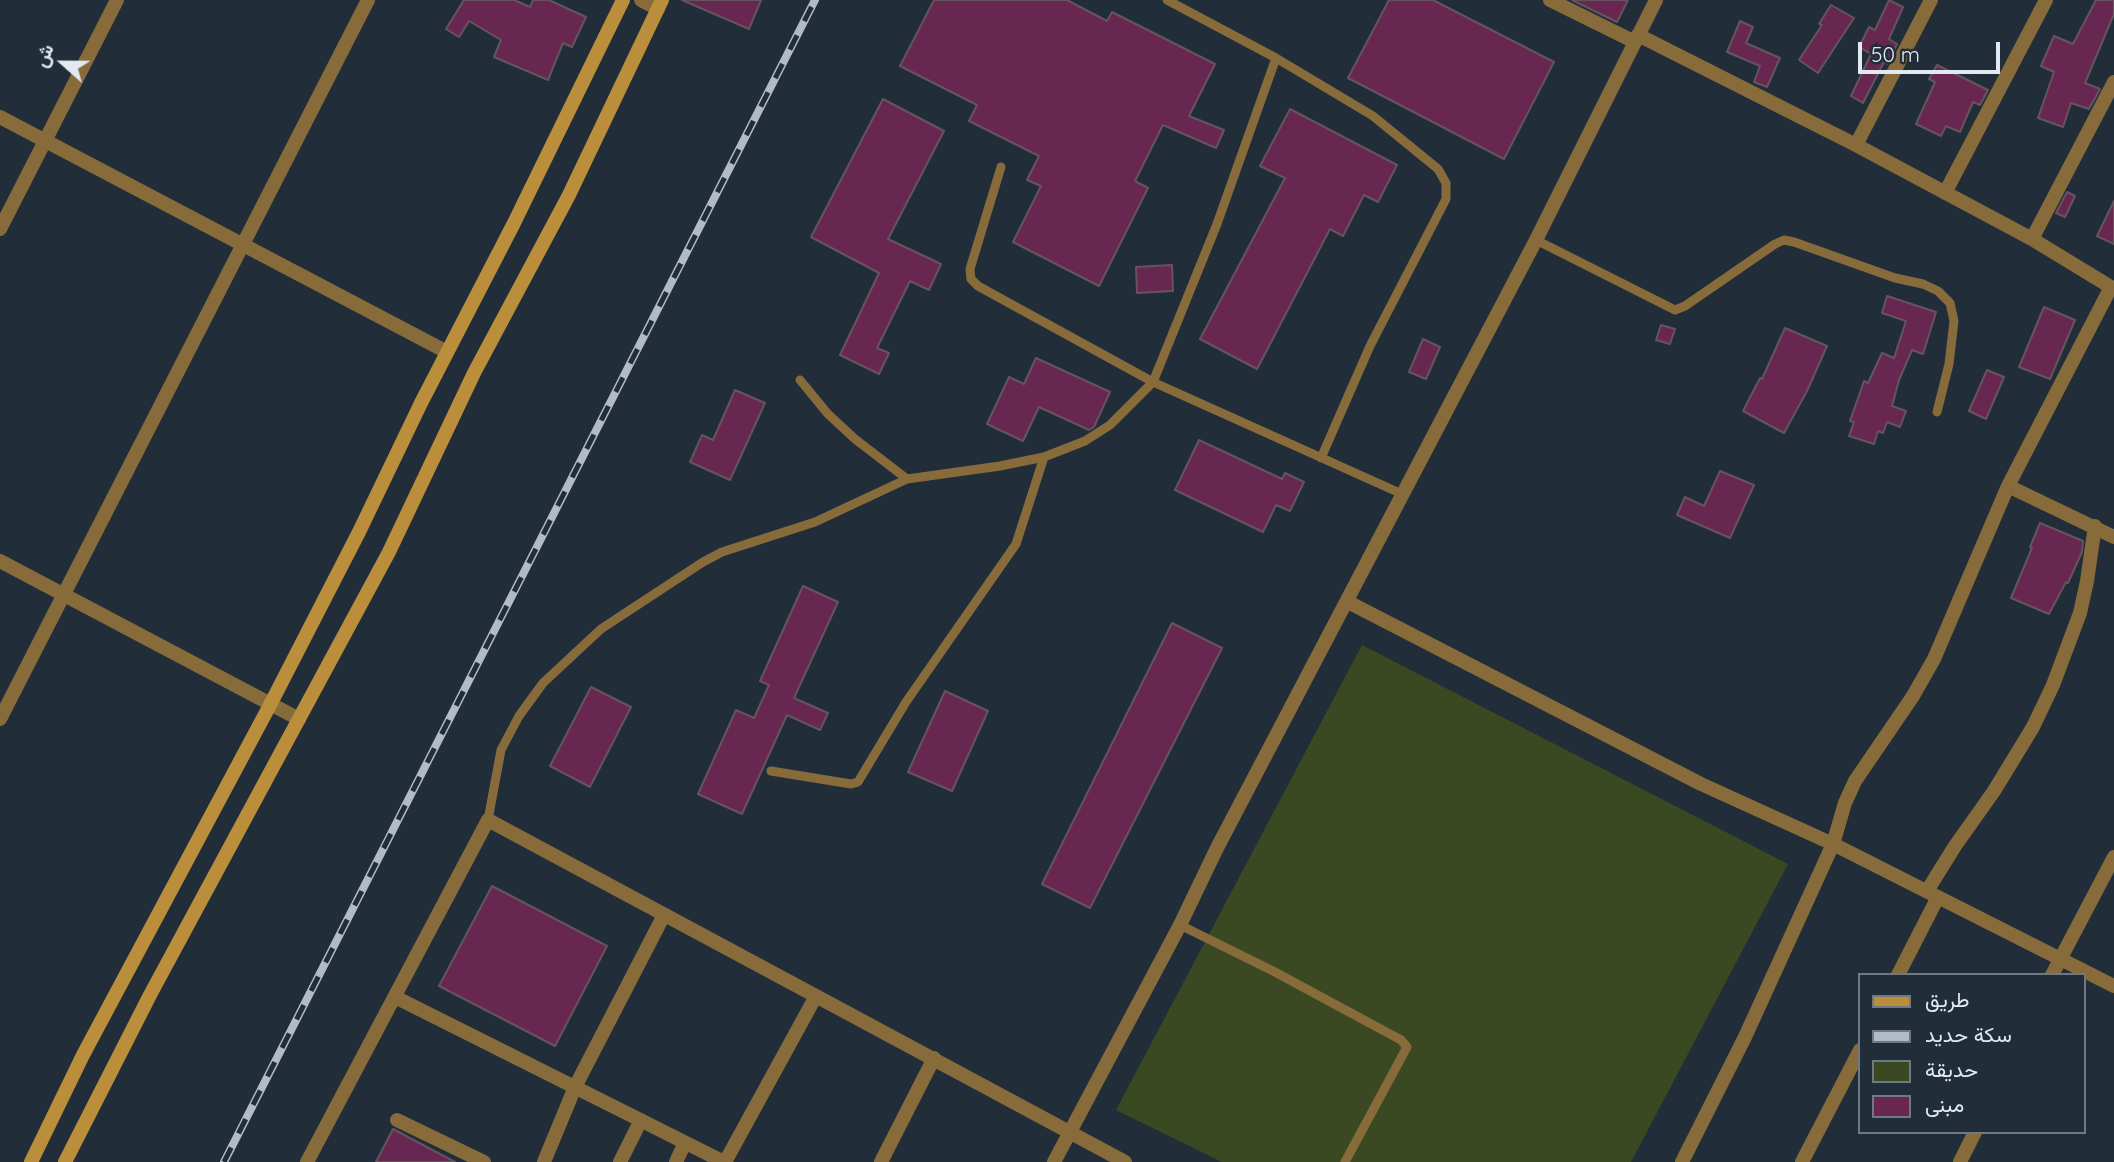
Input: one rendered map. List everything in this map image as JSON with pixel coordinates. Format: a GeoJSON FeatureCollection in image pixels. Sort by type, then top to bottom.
{"type":"FeatureCollection","features":[{"type":"Feature","properties":{"kind":"main road"},"geometry":{"type":"LineString","coordinates":[[31,1162],[83,1055],[271,705],[623,0]]}},
{"type":"Feature","properties":{"kind":"main road"},"geometry":{"type":"LineString","coordinates":[[65,1162],[150,995],[389,552],[474,373],[569,195],[660,4]]}},
{"type":"Feature","properties":{"kind":"street"},"geometry":{"type":"LineString","coordinates":[[0,229],[117,0]]}},
{"type":"Feature","properties":{"kind":"street"},"geometry":{"type":"LineString","coordinates":[[0,719],[368,0]]}},
{"type":"Feature","properties":{"kind":"street"},"geometry":{"type":"LineString","coordinates":[[641,0],[660,4]]}},
{"type":"Feature","properties":{"kind":"street"},"geometry":{"type":"LineString","coordinates":[[1550,0],[1636,38],[1856,145],[2032,239],[2113,288],[2008,486],[1934,659],[1913,696],[1855,781],[1845,803],[1833,844],[1745,1037],[1682,1162]]}},
{"type":"Feature","properties":{"kind":"street"},"geometry":{"type":"LineString","coordinates":[[1054,1162],[1536,240],[1656,0]]}},
{"type":"Feature","properties":{"kind":"street"},"geometry":{"type":"LineString","coordinates":[[1856,145],[1931,0]]}},
{"type":"Feature","properties":{"kind":"street"},"geometry":{"type":"LineString","coordinates":[[1945,193],[2046,0]]}},
{"type":"Feature","properties":{"kind":"street"},"geometry":{"type":"LineString","coordinates":[[2032,239],[2114,82]]}},
{"type":"Feature","properties":{"kind":"street"},"geometry":{"type":"LineString","coordinates":[[0,117],[447,352]]}},
{"type":"Feature","properties":{"kind":"street"},"geometry":{"type":"LineString","coordinates":[[2008,486],[2114,537]]}},
{"type":"Feature","properties":{"kind":"street"},"geometry":{"type":"LineString","coordinates":[[1899,973],[1955,846],[1994,791],[2033,727],[2053,685],[2080,612],[2095,526]]}},
{"type":"Feature","properties":{"kind":"street"},"geometry":{"type":"LineString","coordinates":[[0,561],[299,719]]}},
{"type":"Feature","properties":{"kind":"street"},"geometry":{"type":"LineString","coordinates":[[1348,601],[1701,785],[1833,844],[2114,986]]}},
{"type":"Feature","properties":{"kind":"street"},"geometry":{"type":"LineString","coordinates":[[307,1162],[488,820],[1125,1162]]}},
{"type":"Feature","properties":{"kind":"street"},"geometry":{"type":"LineString","coordinates":[[2053,973],[2114,857]]}},
{"type":"Feature","properties":{"kind":"street"},"geometry":{"type":"LineString","coordinates":[[544,1162],[575,1087],[664,915]]}},
{"type":"Feature","properties":{"kind":"street"},"geometry":{"type":"LineString","coordinates":[[395,997],[725,1162],[816,996]]}},
{"type":"Feature","properties":{"kind":"street"},"geometry":{"type":"LineString","coordinates":[[1802,1162],[1858,1054]]}},
{"type":"Feature","properties":{"kind":"street"},"geometry":{"type":"LineString","coordinates":[[881,1162],[934,1058]]}},
{"type":"Feature","properties":{"kind":"street"},"geometry":{"type":"LineString","coordinates":[[397,1120],[484,1162]]}},
{"type":"Feature","properties":{"kind":"street"},"geometry":{"type":"LineString","coordinates":[[620,1162],[641,1120]]}},
{"type":"Feature","properties":{"kind":"street"},"geometry":{"type":"LineString","coordinates":[[1960,1162],[1974,1134]]}},
{"type":"Feature","properties":{"kind":"lane"},"geometry":{"type":"LineString","coordinates":[[1167,0],[1276,58],[1373,116],[1438,169],[1446,183],[1446,199],[1370,346],[1321,458]]}},
{"type":"Feature","properties":{"kind":"lane"},"geometry":{"type":"LineString","coordinates":[[488,820],[501,750],[519,716],[543,683],[601,629],[722,552],[815,522],[907,479],[1044,457],[1085,441],[1110,425],[1153,382],[1217,224],[1276,58]]}},
{"type":"Feature","properties":{"kind":"lane"},"geometry":{"type":"LineString","coordinates":[[1001,167],[970,269],[971,279],[978,286],[1153,382],[1402,494]]}},
{"type":"Feature","properties":{"kind":"lane"},"geometry":{"type":"LineString","coordinates":[[1536,240],[1675,310],[1784,240],[1895,278],[1923,284],[1938,291],[1950,303],[1954,321],[1949,364],[1937,412]]}},
{"type":"Feature","properties":{"kind":"lane"},"geometry":{"type":"LineString","coordinates":[[800,380],[828,414],[855,439],[907,479]]}},
{"type":"Feature","properties":{"kind":"lane"},"geometry":{"type":"LineString","coordinates":[[771,771],[851,784],[858,782],[906,702],[1016,544],[1044,457]]}},
{"type":"Feature","properties":{"kind":"lane"},"geometry":{"type":"LineString","coordinates":[[1180,925],[1285,977],[1401,1040],[1407,1047],[1345,1162]]}},
{"type":"Feature","properties":{"kind":"green space"},"geometry":{"type":"Polygon","coordinates":[[[1362,645],[1788,864],[1631,1162],[1222,1162],[1116,1110],[1362,645]]]}},
{"type":"Feature","properties":{"kind":"building"},"geometry":{"type":"Polygon","coordinates":[[[464,0],[514,0],[530,7],[533,0],[549,0],[586,17],[572,47],[563,43],[548,80],[494,57],[501,40],[469,21],[459,37],[446,29],[464,0]]]}},
{"type":"Feature","properties":{"kind":"building"},"geometry":{"type":"Polygon","coordinates":[[[682,0],[761,0],[749,29],[682,0]]]}},
{"type":"Feature","properties":{"kind":"building"},"geometry":{"type":"Polygon","coordinates":[[[934,0],[1067,0],[1107,21],[1112,12],[1215,64],[1189,116],[1224,130],[1216,148],[1163,125],[1135,181],[1148,188],[1099,286],[1013,242],[1041,186],[1027,180],[1039,156],[969,121],[977,105],[900,66],[934,0]]]}},
{"type":"Feature","properties":{"kind":"building"},"geometry":{"type":"Polygon","coordinates":[[[1389,0],[1433,0],[1554,62],[1504,159],[1348,78],[1389,0]]]}},
{"type":"Feature","properties":{"kind":"building"},"geometry":{"type":"Polygon","coordinates":[[[1572,0],[1628,0],[1617,22],[1572,0]]]}},
{"type":"Feature","properties":{"kind":"building"},"geometry":{"type":"Polygon","coordinates":[[[1889,0],[1903,7],[1889,39],[1897,44],[1887,64],[1884,62],[1863,103],[1851,96],[1871,54],[1859,47],[1869,27],[1875,30],[1889,0]]]}},
{"type":"Feature","properties":{"kind":"building"},"geometry":{"type":"Polygon","coordinates":[[[2096,0],[2114,0],[2114,14],[2085,83],[2100,89],[2089,109],[2071,103],[2063,127],[2038,118],[2054,72],[2041,66],[2054,36],[2073,44],[2096,0]]]}},
{"type":"Feature","properties":{"kind":"building"},"geometry":{"type":"Polygon","coordinates":[[[1831,5],[1854,18],[1818,73],[1799,60],[1822,25],[1819,24],[1831,5]]]}},
{"type":"Feature","properties":{"kind":"building"},"geometry":{"type":"Polygon","coordinates":[[[1740,21],[1753,27],[1746,43],[1780,58],[1767,87],[1754,82],[1760,66],[1727,52],[1740,21]]]}},
{"type":"Feature","properties":{"kind":"building"},"geometry":{"type":"Polygon","coordinates":[[[1937,65],[1988,90],[1980,105],[1973,102],[1960,132],[1946,126],[1941,136],[1916,124],[1935,82],[1929,79],[1937,65]]]}},
{"type":"Feature","properties":{"kind":"building"},"geometry":{"type":"Polygon","coordinates":[[[883,99],[944,131],[888,239],[941,264],[929,290],[910,281],[877,348],[889,353],[879,374],[840,355],[879,273],[811,237],[883,99]]]}},
{"type":"Feature","properties":{"kind":"building"},"geometry":{"type":"Polygon","coordinates":[[[1290,109],[1397,165],[1378,202],[1364,195],[1343,236],[1330,229],[1257,369],[1200,339],[1285,178],[1260,166],[1290,109]]]}},
{"type":"Feature","properties":{"kind":"building"},"geometry":{"type":"Polygon","coordinates":[[[2067,192],[2075,196],[2065,217],[2056,213],[2067,192]]]}},
{"type":"Feature","properties":{"kind":"building"},"geometry":{"type":"Polygon","coordinates":[[[2114,201],[2114,244],[2097,236],[2114,201]]]}},
{"type":"Feature","properties":{"kind":"building"},"geometry":{"type":"Polygon","coordinates":[[[1172,265],[1173,291],[1137,293],[1136,267],[1172,265]]]}},
{"type":"Feature","properties":{"kind":"building"},"geometry":{"type":"Polygon","coordinates":[[[1887,296],[1936,312],[1923,354],[1912,350],[1899,380],[1892,406],[1906,411],[1900,427],[1887,422],[1883,433],[1878,431],[1874,444],[1849,436],[1854,422],[1850,421],[1864,381],[1868,383],[1882,353],[1894,358],[1906,321],[1882,313],[1887,296]]]}},
{"type":"Feature","properties":{"kind":"building"},"geometry":{"type":"Polygon","coordinates":[[[2044,307],[2075,320],[2050,379],[2019,367],[2044,307]]]}},
{"type":"Feature","properties":{"kind":"building"},"geometry":{"type":"Polygon","coordinates":[[[1661,325],[1675,329],[1670,344],[1656,340],[1661,325]]]}},
{"type":"Feature","properties":{"kind":"building"},"geometry":{"type":"Polygon","coordinates":[[[1785,328],[1827,346],[1784,433],[1743,411],[1760,378],[1762,379],[1785,328]]]}},
{"type":"Feature","properties":{"kind":"building"},"geometry":{"type":"Polygon","coordinates":[[[1423,339],[1440,347],[1426,379],[1409,372],[1423,339]]]}},
{"type":"Feature","properties":{"kind":"building"},"geometry":{"type":"Polygon","coordinates":[[[1036,358],[1110,392],[1094,427],[1089,430],[1039,407],[1023,441],[987,424],[1009,377],[1024,384],[1036,358]]]}},
{"type":"Feature","properties":{"kind":"building"},"geometry":{"type":"Polygon","coordinates":[[[1987,370],[2004,377],[1986,419],[1969,411],[1987,370]]]}},
{"type":"Feature","properties":{"kind":"building"},"geometry":{"type":"Polygon","coordinates":[[[735,390],[765,403],[730,480],[690,462],[702,435],[713,440],[735,390]]]}},
{"type":"Feature","properties":{"kind":"building"},"geometry":{"type":"Polygon","coordinates":[[[1199,440],[1282,479],[1285,473],[1304,482],[1290,511],[1276,505],[1263,532],[1175,490],[1199,440]]]}},
{"type":"Feature","properties":{"kind":"building"},"geometry":{"type":"Polygon","coordinates":[[[1720,471],[1754,485],[1730,538],[1677,515],[1685,497],[1704,506],[1720,471]]]}},
{"type":"Feature","properties":{"kind":"building"},"geometry":{"type":"Polygon","coordinates":[[[2040,523],[2083,541],[2082,552],[2068,583],[2066,582],[2049,614],[2011,598],[2040,523]]]}},
{"type":"Feature","properties":{"kind":"building"},"geometry":{"type":"Polygon","coordinates":[[[803,586],[838,602],[794,698],[828,713],[820,730],[787,715],[742,814],[698,794],[736,710],[754,718],[769,685],[760,681],[803,586]]]}},
{"type":"Feature","properties":{"kind":"building"},"geometry":{"type":"Polygon","coordinates":[[[1172,623],[1222,648],[1090,908],[1042,884],[1172,623]]]}},
{"type":"Feature","properties":{"kind":"building"},"geometry":{"type":"Polygon","coordinates":[[[591,687],[631,707],[590,787],[550,766],[591,687]]]}},
{"type":"Feature","properties":{"kind":"building"},"geometry":{"type":"Polygon","coordinates":[[[945,691],[988,711],[952,791],[908,772],[945,691]]]}},
{"type":"Feature","properties":{"kind":"building"},"geometry":{"type":"Polygon","coordinates":[[[492,886],[607,946],[555,1046],[439,986],[492,886]]]}},
{"type":"Feature","properties":{"kind":"building"},"geometry":{"type":"Polygon","coordinates":[[[393,1129],[455,1162],[376,1162],[393,1129]]]}},
{"type":"Feature","properties":{"kind":"railway"},"geometry":{"type":"LineString","coordinates":[[224,1162],[815,0]]}}]}
